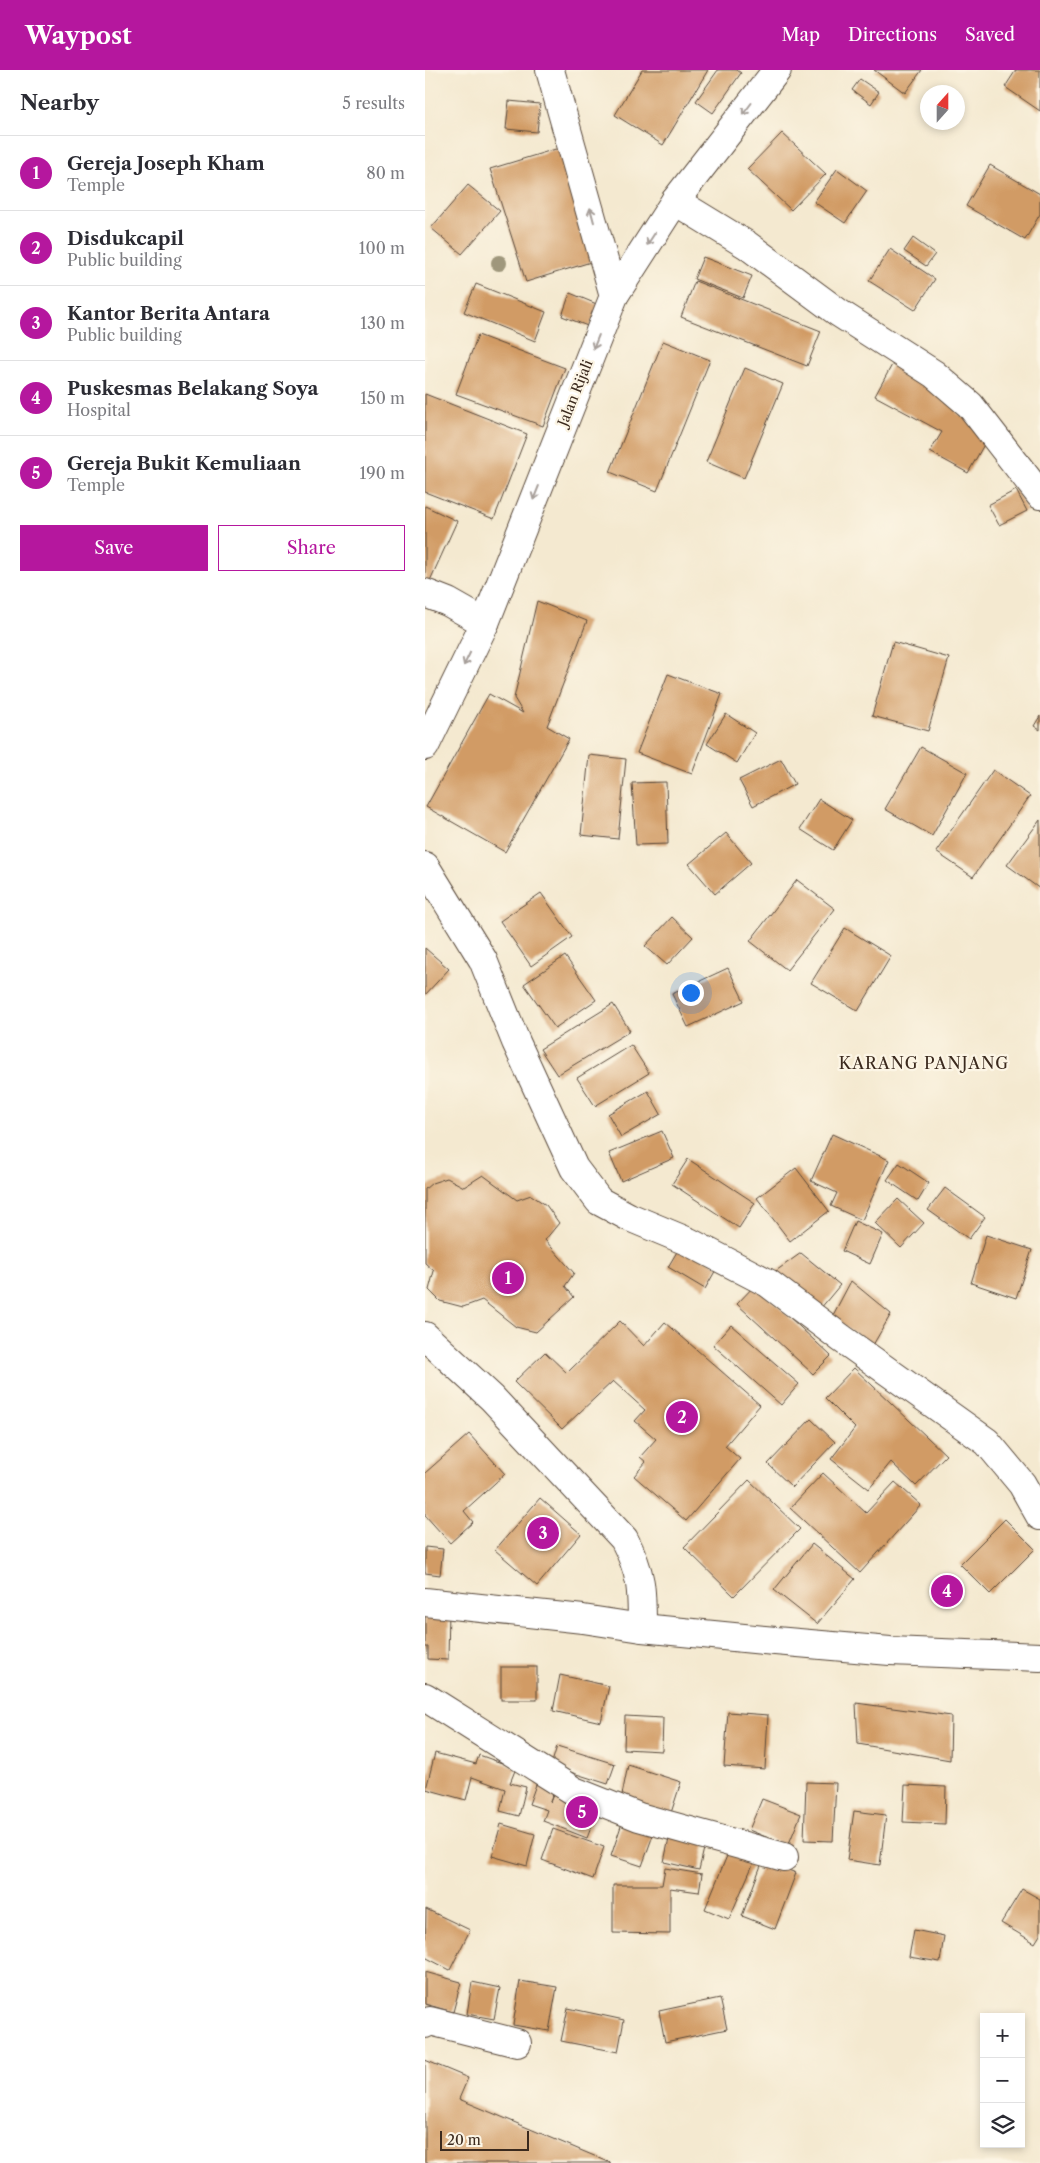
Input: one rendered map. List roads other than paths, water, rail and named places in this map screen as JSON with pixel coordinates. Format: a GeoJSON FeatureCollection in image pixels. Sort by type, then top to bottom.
{"type":"FeatureCollection","features":[{"type":"Feature","properties":{"kind":"main road"},"geometry":{"type":"LineString","coordinates":[[550,70],[614,296]]}},
{"type":"Feature","properties":{"kind":"main road","name":"Jalan Rijali"},"geometry":{"type":"LineString","coordinates":[[425,746],[485,623],[614,296],[675,201],[777,70]]}},
{"type":"Feature","properties":{"kind":"main road"},"geometry":{"type":"LineString","coordinates":[[675,201],[747,245],[839,313],[934,374],[970,405],[1040,495]]}},
{"type":"Feature","properties":{"kind":"main road"},"geometry":{"type":"LineString","coordinates":[[425,593],[447,602],[485,623]]}},
{"type":"Feature","properties":{"kind":"main road"},"geometry":{"type":"LineString","coordinates":[[425,866],[483,960],[516,1042],[574,1168],[599,1201],[629,1217],[689,1242],[769,1283],[841,1338],[987,1442],[1022,1484],[1040,1516]]}},
{"type":"Feature","properties":{"kind":"main road"},"geometry":{"type":"LineString","coordinates":[[425,1336],[492,1398],[584,1494],[624,1539],[636,1561],[642,1589],[642,1628]]}},
{"type":"Feature","properties":{"kind":"main road"},"geometry":{"type":"LineString","coordinates":[[425,1602],[583,1619],[642,1628],[890,1651],[1040,1657]]}},
{"type":"Feature","properties":{"kind":"main road"},"geometry":{"type":"LineString","coordinates":[[425,1697],[574,1791],[639,1817],[784,1857]]}},
{"type":"Feature","properties":{"kind":"main road"},"geometry":{"type":"LineString","coordinates":[[425,2024],[430,2021],[517,2043]]}},
{"type":"Feature","properties":{"kind":"place","name":"Gereja Joseph Kham"},"geometry":{"type":"Point","coordinates":[508,1278]}},
{"type":"Feature","properties":{"kind":"place","name":"Disdukcapil"},"geometry":{"type":"Point","coordinates":[682,1417]}},
{"type":"Feature","properties":{"kind":"place","name":"Kantor Berita Antara"},"geometry":{"type":"Point","coordinates":[543,1533]}},
{"type":"Feature","properties":{"kind":"place","name":"Puskesmas Belakang Soya"},"geometry":{"type":"Point","coordinates":[947,1591]}},
{"type":"Feature","properties":{"kind":"place","name":"Gereja Bukit Kemuliaan"},"geometry":{"type":"Point","coordinates":[582,1812]}},
{"type":"Feature","properties":{"kind":"district","name":"KARANG PANJANG"},"geometry":{"type":"Point","coordinates":[924,1063]}}]}
